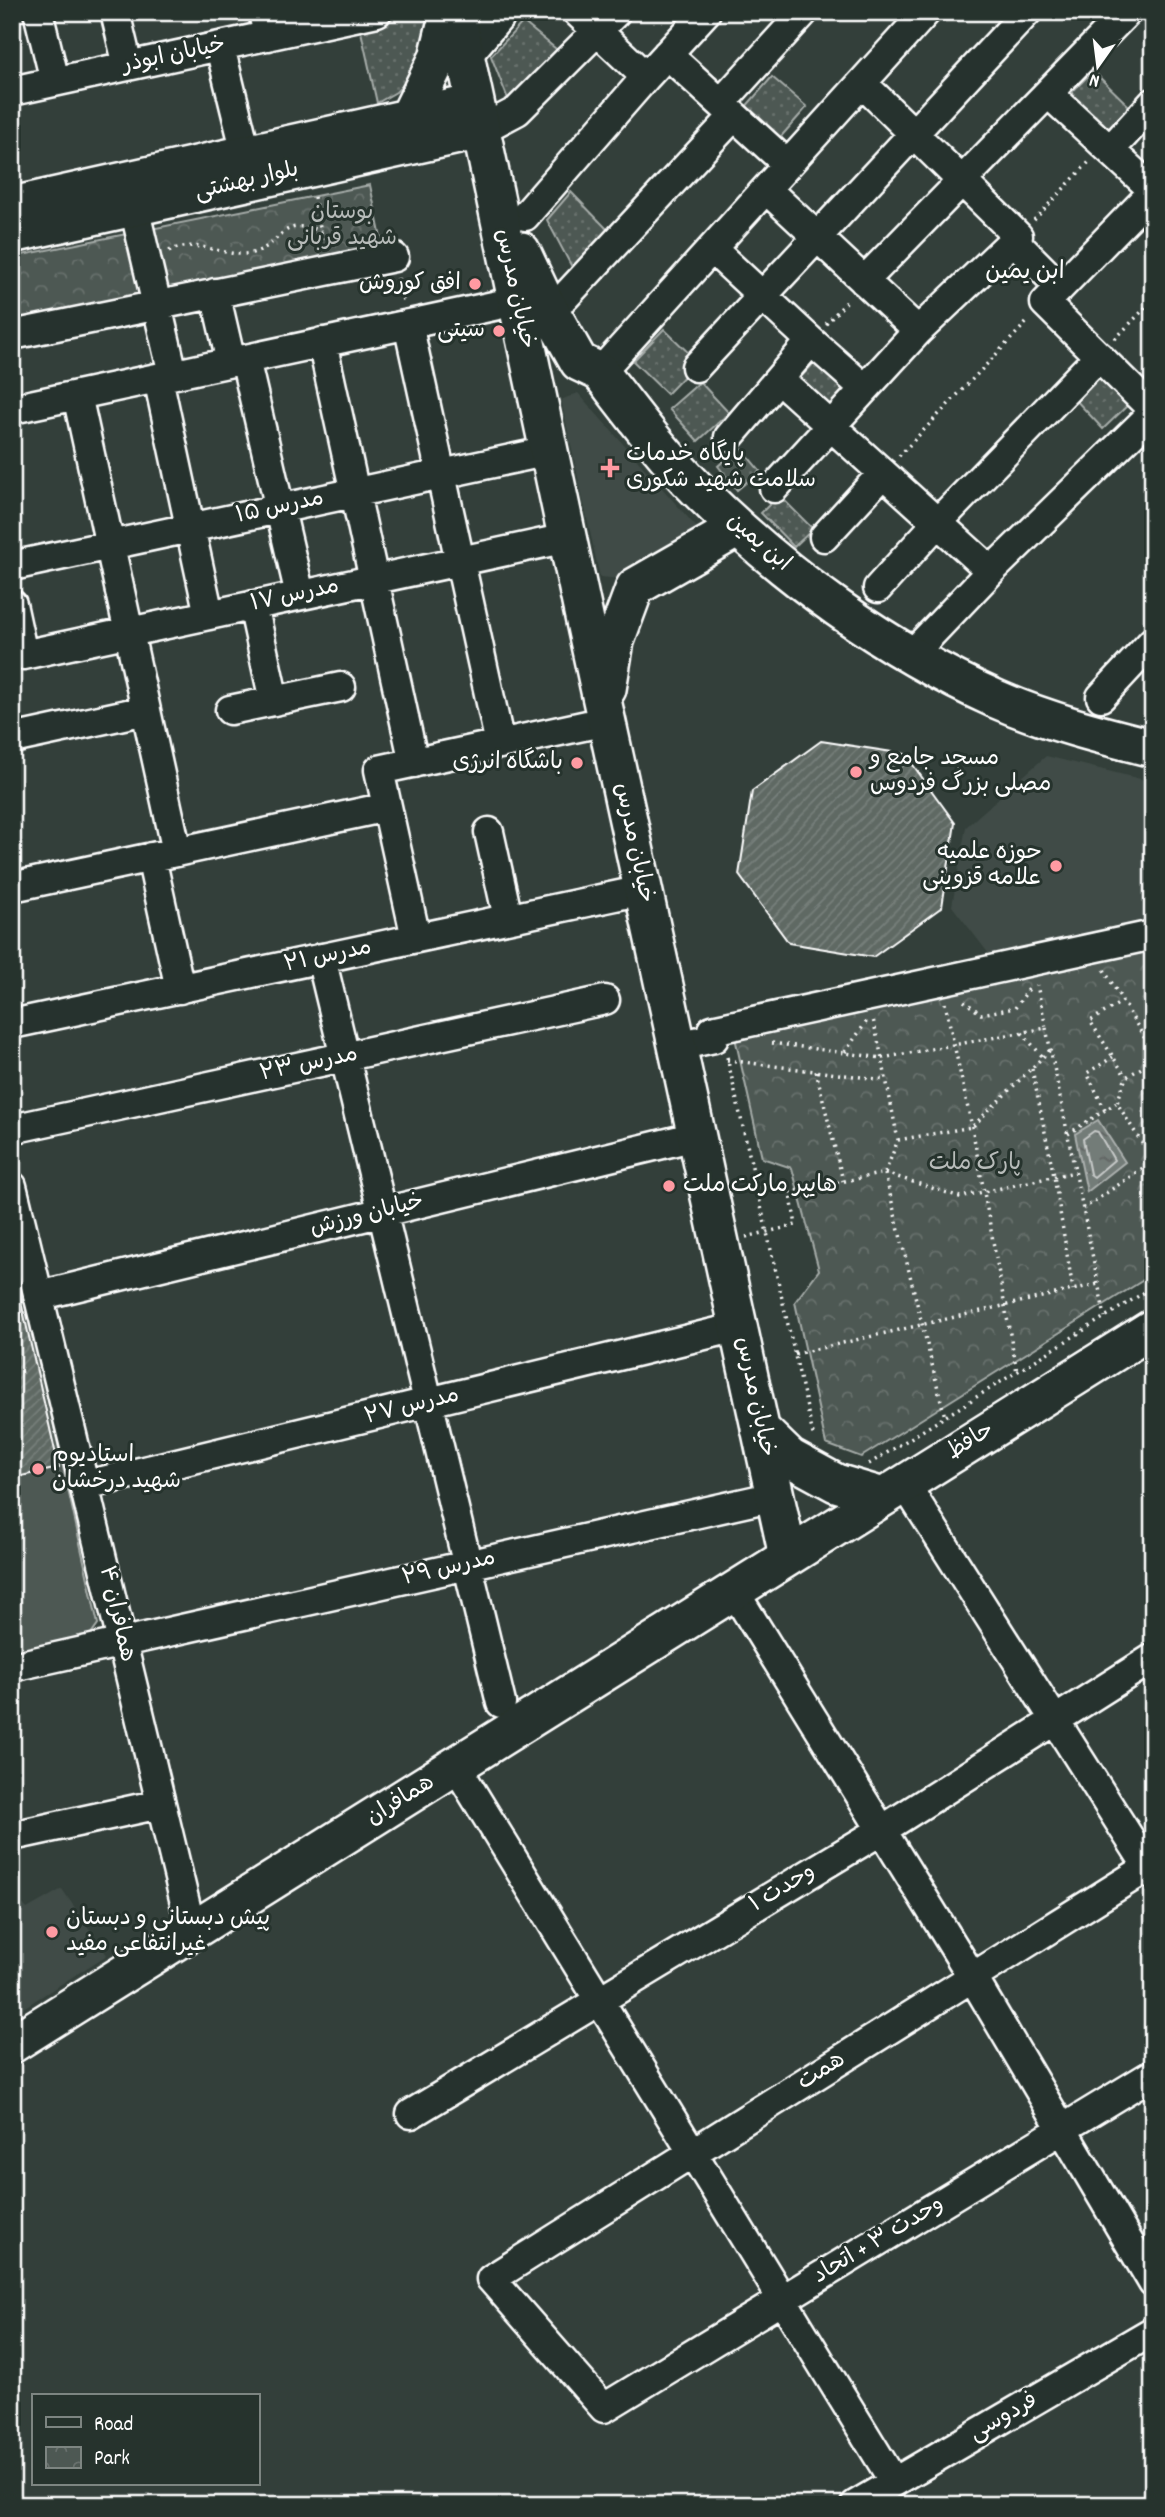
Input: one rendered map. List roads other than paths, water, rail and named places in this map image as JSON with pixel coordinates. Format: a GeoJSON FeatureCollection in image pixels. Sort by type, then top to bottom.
{"type":"FeatureCollection","features":[{"type":"Feature","properties":{"kind":"main road"},"geometry":{"type":"LineString","coordinates":[[409,117],[438,58],[449,12]]}},
{"type":"Feature","properties":{"kind":"main road","name":"خیابان مدرس"},"geometry":{"type":"LineString","coordinates":[[456,12],[606,721],[788,1556]]}},
{"type":"Feature","properties":{"kind":"main road","name":"بلوار بهشتی"},"geometry":{"type":"LineString","coordinates":[[12,234],[308,168],[373,140],[409,117],[478,116]]}},
{"type":"Feature","properties":{"kind":"main road","name":"بلوار بهشتی"},"geometry":{"type":"LineString","coordinates":[[12,206],[246,153],[373,140],[478,116]]}},
{"type":"Feature","properties":{"kind":"main road","name":"خیابان مدرس"},"geometry":{"type":"LineString","coordinates":[[478,116],[565,297],[596,351],[600,372]]}},
{"type":"Feature","properties":{"kind":"main road","name":"ابن یمین"},"geometry":{"type":"LineString","coordinates":[[493,189],[545,302],[579,362],[600,372],[688,478],[738,527],[822,597],[911,655],[996,699],[1089,732],[1153,748]]}},
{"type":"Feature","properties":{"kind":"main road"},"geometry":{"type":"LineString","coordinates":[[570,552],[591,579],[635,587],[738,527]]}},
{"type":"Feature","properties":{"kind":"main road"},"geometry":{"type":"LineString","coordinates":[[606,721],[610,664],[621,621],[635,587]]}},
{"type":"Feature","properties":{"kind":"main road","name":"حافظ"},"geometry":{"type":"LineString","coordinates":[[788,1556],[885,1482],[1153,1328]]}},
{"type":"Feature","properties":{"kind":"main road"},"geometry":{"type":"LineString","coordinates":[[760,1429],[790,1458],[836,1483],[885,1482]]}},
{"type":"Feature","properties":{"kind":"main road","name":"همافران"},"geometry":{"type":"LineString","coordinates":[[12,2044],[788,1556]]}},
{"type":"Feature","properties":{"kind":"street"},"geometry":{"type":"LineString","coordinates":[[38,12],[55,82]]}},
{"type":"Feature","properties":{"kind":"street"},"geometry":{"type":"LineString","coordinates":[[115,12],[128,66]]}},
{"type":"Feature","properties":{"kind":"street","name":"خیابان ابوذر"},"geometry":{"type":"LineString","coordinates":[[12,91],[220,47],[266,24],[377,12]]}},
{"type":"Feature","properties":{"kind":"street"},"geometry":{"type":"LineString","coordinates":[[466,57],[503,12]]}},
{"type":"Feature","properties":{"kind":"street"},"geometry":{"type":"LineString","coordinates":[[577,12],[607,22],[646,77]]}},
{"type":"Feature","properties":{"kind":"street"},"geometry":{"type":"LineString","coordinates":[[525,216],[706,12]]}},
{"type":"Feature","properties":{"kind":"street"},"geometry":{"type":"LineString","coordinates":[[565,297],[727,109],[804,12]]}},
{"type":"Feature","properties":{"kind":"street"},"geometry":{"type":"LineString","coordinates":[[600,372],[926,12]]}},
{"type":"Feature","properties":{"kind":"street"},"geometry":{"type":"LineString","coordinates":[[696,367],[1027,12]]}},
{"type":"Feature","properties":{"kind":"street"},"geometry":{"type":"LineString","coordinates":[[864,282],[1049,94],[1115,16]]}},
{"type":"Feature","properties":{"kind":"street"},"geometry":{"type":"LineString","coordinates":[[478,116],[517,111],[607,22]]}},
{"type":"Feature","properties":{"kind":"street"},"geometry":{"type":"LineString","coordinates":[[220,47],[246,153]]}},
{"type":"Feature","properties":{"kind":"street"},"geometry":{"type":"LineString","coordinates":[[667,54],[788,164]]}},
{"type":"Feature","properties":{"kind":"street"},"geometry":{"type":"LineString","coordinates":[[863,84],[1016,238],[1052,295],[1148,425],[992,571],[911,655]]}},
{"type":"Feature","properties":{"kind":"street"},"geometry":{"type":"LineString","coordinates":[[1049,94],[1153,191],[1052,295]]}},
{"type":"Feature","properties":{"kind":"street"},"geometry":{"type":"LineString","coordinates":[[1107,148],[1153,103]]}},
{"type":"Feature","properties":{"kind":"street"},"geometry":{"type":"LineString","coordinates":[[766,189],[918,331]]}},
{"type":"Feature","properties":{"kind":"street"},"geometry":{"type":"LineString","coordinates":[[134,207],[157,305],[190,527],[209,615]]}},
{"type":"Feature","properties":{"kind":"street"},"geometry":{"type":"LineString","coordinates":[[774,488],[918,331],[1016,238]]}},
{"type":"Feature","properties":{"kind":"street"},"geometry":{"type":"LineString","coordinates":[[712,249],[864,388]]}},
{"type":"Feature","properties":{"kind":"street"},"geometry":{"type":"LineString","coordinates":[[12,335],[394,257]]}},
{"type":"Feature","properties":{"kind":"street"},"geometry":{"type":"LineString","coordinates":[[215,293],[238,360],[300,595]]}},
{"type":"Feature","properties":{"kind":"street"},"geometry":{"type":"LineString","coordinates":[[12,409],[517,301]]}},
{"type":"Feature","properties":{"kind":"street"},"geometry":{"type":"LineString","coordinates":[[408,324],[500,744]]}},
{"type":"Feature","properties":{"kind":"street"},"geometry":{"type":"LineString","coordinates":[[729,437],[811,341]]}},
{"type":"Feature","properties":{"kind":"street"},"geometry":{"type":"LineString","coordinates":[[322,342],[414,763]]}},
{"type":"Feature","properties":{"kind":"street"},"geometry":{"type":"LineString","coordinates":[[878,588],[937,522],[1099,356]]}},
{"type":"Feature","properties":{"kind":"street"},"geometry":{"type":"LineString","coordinates":[[779,379],[992,571]]}},
{"type":"Feature","properties":{"kind":"street"},"geometry":{"type":"LineString","coordinates":[[77,395],[146,710],[180,989]]}},
{"type":"Feature","properties":{"kind":"street","name":"مدرس ۱۵"},"geometry":{"type":"LineString","coordinates":[[12,566],[549,451]]}},
{"type":"Feature","properties":{"kind":"street"},"geometry":{"type":"LineString","coordinates":[[824,537],[883,473]]}},
{"type":"Feature","properties":{"kind":"street","name":"مدرس ۱۷"},"geometry":{"type":"LineString","coordinates":[[14,617],[23,655],[460,561],[570,552]]}},
{"type":"Feature","properties":{"kind":"street"},"geometry":{"type":"LineString","coordinates":[[253,605],[274,701]]}},
{"type":"Feature","properties":{"kind":"street"},"geometry":{"type":"LineString","coordinates":[[1101,697],[1153,641]]}},
{"type":"Feature","properties":{"kind":"street"},"geometry":{"type":"LineString","coordinates":[[230,710],[341,687]]}},
{"type":"Feature","properties":{"kind":"street"},"geometry":{"type":"LineString","coordinates":[[12,739],[146,710]]}},
{"type":"Feature","properties":{"kind":"street"},"geometry":{"type":"LineString","coordinates":[[415,938],[379,770],[606,721]]}},
{"type":"Feature","properties":{"kind":"street"},"geometry":{"type":"LineString","coordinates":[[12,887],[387,807]]}},
{"type":"Feature","properties":{"kind":"street"},"geometry":{"type":"LineString","coordinates":[[489,832],[508,918]]}},
{"type":"Feature","properties":{"kind":"street","name":"مدرس ۲۱"},"geometry":{"type":"LineString","coordinates":[[12,1024],[643,890]]}},
{"type":"Feature","properties":{"kind":"street"},"geometry":{"type":"LineString","coordinates":[[677,1046],[714,1038],[712,1030],[1153,935]]}},
{"type":"Feature","properties":{"kind":"street"},"geometry":{"type":"LineString","coordinates":[[321,958],[500,1703]]}},
{"type":"Feature","properties":{"kind":"street","name":"مدرس ۲۳"},"geometry":{"type":"LineString","coordinates":[[12,1129],[605,1000]]}},
{"type":"Feature","properties":{"kind":"street","name":"خیابان ورزش"},"geometry":{"type":"LineString","coordinates":[[38,1296],[696,1136]]}},
{"type":"Feature","properties":{"kind":"street","name":"همافران ۴"},"geometry":{"type":"LineString","coordinates":[[12,1186],[192,1932]]}},
{"type":"Feature","properties":{"kind":"street","name":"مدرس ۲۷"},"geometry":{"type":"LineString","coordinates":[[86,1485],[738,1327]]}},
{"type":"Feature","properties":{"kind":"street"},"geometry":{"type":"LineString","coordinates":[[885,1482],[1055,1718],[1151,1869]]}},
{"type":"Feature","properties":{"kind":"street","name":"مدرس ۲۹"},"geometry":{"type":"LineString","coordinates":[[12,1667],[775,1496]]}},
{"type":"Feature","properties":{"kind":"street"},"geometry":{"type":"LineString","coordinates":[[734,1591],[973,1978],[1153,2283]]}},
{"type":"Feature","properties":{"kind":"street","name":"وحدت ۱"},"geometry":{"type":"LineString","coordinates":[[411,2113],[882,1830],[1153,1658]]}},
{"type":"Feature","properties":{"kind":"street"},"geometry":{"type":"LineString","coordinates":[[456,1766],[894,2482]]}},
{"type":"Feature","properties":{"kind":"street"},"geometry":{"type":"LineString","coordinates":[[12,1836],[160,1804]]}},
{"type":"Feature","properties":{"kind":"street","name":"همت"},"geometry":{"type":"LineString","coordinates":[[604,2408],[491,2279],[1151,1869]]}},
{"type":"Feature","properties":{"kind":"street","name":"وحدت ۳ + اتحاد"},"geometry":{"type":"LineString","coordinates":[[604,2408],[1153,2074]]}},
{"type":"Feature","properties":{"kind":"street","name":"فردوسی"},"geometry":{"type":"LineString","coordinates":[[855,2505],[1153,2331]]}},
{"type":"Feature","properties":{"kind":"water"},"geometry":{"type":"Polygon","coordinates":[[[1098,1120],[1125,1162],[1087,1192],[1075,1134],[1098,1120]]]}},
{"type":"Feature","properties":{"kind":"place","name":"افق کوروش"},"geometry":{"type":"Point","coordinates":[475,284]}},
{"type":"Feature","properties":{"kind":"place","name":"سیتی"},"geometry":{"type":"Point","coordinates":[499,331]}},
{"type":"Feature","properties":{"kind":"place","name":"پایگاه خدمات سلامت شهید شکوری"},"geometry":{"type":"Point","coordinates":[610,468]}},
{"type":"Feature","properties":{"kind":"place","name":"باشگاه انرژی"},"geometry":{"type":"Point","coordinates":[577,763]}},
{"type":"Feature","properties":{"kind":"place","name":"مسجد جامع و مصلی بزرگ فردوس"},"geometry":{"type":"Point","coordinates":[856,772]}},
{"type":"Feature","properties":{"kind":"place","name":"حوزه علمیه علامه قزوینی"},"geometry":{"type":"Point","coordinates":[1056,866]}},
{"type":"Feature","properties":{"kind":"place","name":"هایپر مارکت ملت"},"geometry":{"type":"Point","coordinates":[669,1186]}},
{"type":"Feature","properties":{"kind":"place","name":"استادیوم شهید درخشان"},"geometry":{"type":"Point","coordinates":[38,1469]}},
{"type":"Feature","properties":{"kind":"place","name":"پیش دبستانی و دبستان غیرانتفاعی مفید"},"geometry":{"type":"Point","coordinates":[52,1932]}},
{"type":"Feature","properties":{"kind":"district","name":"ابن یمین"},"geometry":{"type":"Point","coordinates":[1025,273]}},
{"type":"Feature","properties":{"kind":"park label","name":"بوستان شهید قربانی"},"geometry":{"type":"Point","coordinates":[342,226]}},
{"type":"Feature","properties":{"kind":"park label","name":"پارک ملت"},"geometry":{"type":"Point","coordinates":[975,1164]}}]}
